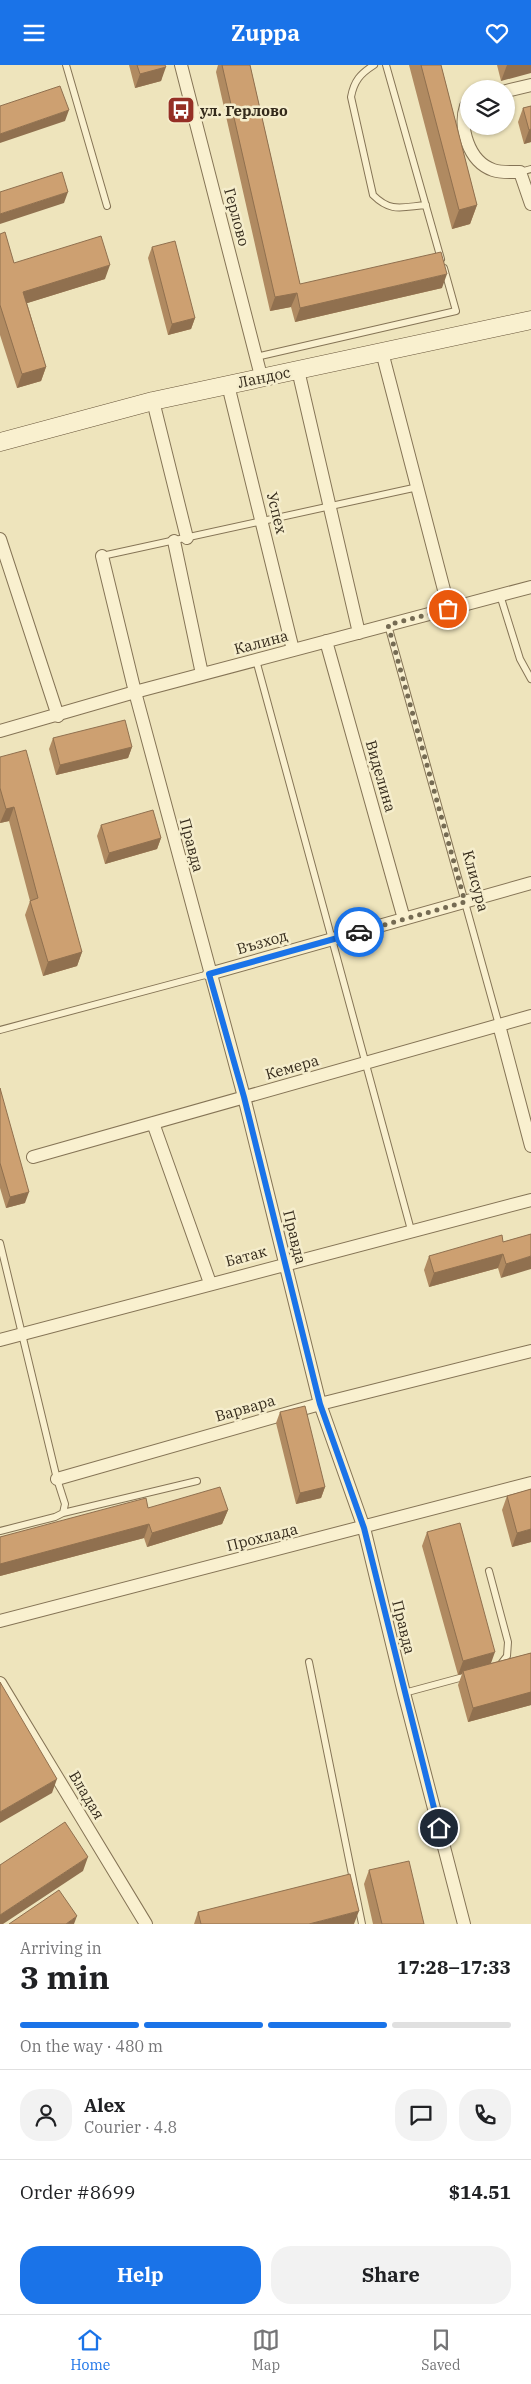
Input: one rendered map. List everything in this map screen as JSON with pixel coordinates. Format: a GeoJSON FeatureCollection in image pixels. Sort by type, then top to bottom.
{"type":"FeatureCollection","features":[{"type":"Feature","properties":{"kind":"street","name":"Герлово"},"geometry":{"type":"LineString","coordinates":[[181,65],[261,377]]}},
{"type":"Feature","properties":{"kind":"street"},"geometry":{"type":"LineString","coordinates":[[515,89],[531,85]]}},
{"type":"Feature","properties":{"kind":"street"},"geometry":{"type":"LineString","coordinates":[[465,135],[467,143],[478,159],[492,169],[526,170],[531,204]]}},
{"type":"Feature","properties":{"kind":"street","name":"Ландос"},"geometry":{"type":"LineString","coordinates":[[0,443],[153,401],[531,320]]}},
{"type":"Feature","properties":{"kind":"street"},"geometry":{"type":"LineString","coordinates":[[382,353],[448,609]]}},
{"type":"Feature","properties":{"kind":"street"},"geometry":{"type":"LineString","coordinates":[[298,370],[359,633]]}},
{"type":"Feature","properties":{"kind":"street","name":"Успех"},"geometry":{"type":"LineString","coordinates":[[228,385],[293,650]]}},
{"type":"Feature","properties":{"kind":"street"},"geometry":{"type":"LineString","coordinates":[[153,401],[187,538]]}},
{"type":"Feature","properties":{"kind":"street"},"geometry":{"type":"LineString","coordinates":[[0,539],[58,716]]}},
{"type":"Feature","properties":{"kind":"street"},"geometry":{"type":"LineString","coordinates":[[174,541],[202,674]]}},
{"type":"Feature","properties":{"kind":"street","name":"Правда"},"geometry":{"type":"LineString","coordinates":[[102,556],[135,692],[209,974],[244,1097],[320,1404],[364,1528],[404,1693],[464,1924]]}},
{"type":"Feature","properties":{"kind":"street","name":"Калина"},"geometry":{"type":"LineString","coordinates":[[0,731],[58,716],[135,692],[531,587]]}},
{"type":"Feature","properties":{"kind":"street","name":"Виделина"},"geometry":{"type":"LineString","coordinates":[[326,641],[404,919]]}},
{"type":"Feature","properties":{"kind":"street","name":"Възход"},"geometry":{"type":"LineString","coordinates":[[209,974],[531,883]]}},
{"type":"Feature","properties":{"kind":"street","name":"Кемера"},"geometry":{"type":"LineString","coordinates":[[33,1157],[531,1016]]}},
{"type":"Feature","properties":{"kind":"street","name":"Клисура"},"geometry":{"type":"LineString","coordinates":[[499,1025],[531,1146]]}},
{"type":"Feature","properties":{"kind":"street"},"geometry":{"type":"LineString","coordinates":[[153,1123],[210,1283]]}},
{"type":"Feature","properties":{"kind":"street","name":"Батак"},"geometry":{"type":"LineString","coordinates":[[0,1339],[531,1199]]}},
{"type":"Feature","properties":{"kind":"street","name":"Варвара"},"geometry":{"type":"LineString","coordinates":[[57,1479],[320,1404],[531,1351]]}},
{"type":"Feature","properties":{"kind":"street","name":"Прохлада"},"geometry":{"type":"LineString","coordinates":[[0,1621],[364,1528],[531,1483]]}},
{"type":"Feature","properties":{"kind":"street","name":"Владая"},"geometry":{"type":"LineString","coordinates":[[0,1683],[146,1924]]}},
{"type":"Feature","properties":{"kind":"lane"},"geometry":{"type":"LineString","coordinates":[[66,65],[107,206]]}},
{"type":"Feature","properties":{"kind":"lane"},"geometry":{"type":"LineString","coordinates":[[374,65],[362,73],[354,83],[351,97],[374,195],[382,204],[391,209],[426,205]]}},
{"type":"Feature","properties":{"kind":"lane"},"geometry":{"type":"LineString","coordinates":[[256,357],[456,311],[386,65]]}},
{"type":"Feature","properties":{"kind":"lane"},"geometry":{"type":"LineString","coordinates":[[102,556],[418,487]]}},
{"type":"Feature","properties":{"kind":"lane"},"geometry":{"type":"LineString","coordinates":[[500,595],[520,659],[531,679]]}},
{"type":"Feature","properties":{"kind":"lane","name":"Клисура"},"geometry":{"type":"LineString","coordinates":[[388,625],[499,1025]]}},
{"type":"Feature","properties":{"kind":"lane"},"geometry":{"type":"LineString","coordinates":[[256,660],[411,1230]]}},
{"type":"Feature","properties":{"kind":"lane","name":"Възход"},"geometry":{"type":"LineString","coordinates":[[0,1030],[209,974]]}},
{"type":"Feature","properties":{"kind":"lane"},"geometry":{"type":"LineString","coordinates":[[0,1243],[57,1479],[65,1504],[63,1513]]}},
{"type":"Feature","properties":{"kind":"lane"},"geometry":{"type":"LineString","coordinates":[[0,1531],[63,1513],[197,1481]]}},
{"type":"Feature","properties":{"kind":"lane"},"geometry":{"type":"LineString","coordinates":[[489,1571],[508,1642],[507,1656],[499,1667],[490,1669]]}},
{"type":"Feature","properties":{"kind":"lane"},"geometry":{"type":"LineString","coordinates":[[309,1662],[362,1924]]}},
{"type":"Feature","properties":{"kind":"lane"},"geometry":{"type":"LineString","coordinates":[[404,1693],[471,1675]]}},
{"type":"Feature","properties":{"kind":"building"},"geometry":{"type":"Polygon","coordinates":[[[137,65],[165,65],[166,67],[140,74],[137,65]]]}},
{"type":"Feature","properties":{"kind":"building"},"geometry":{"type":"Polygon","coordinates":[[[222,65],[250,65],[300,284],[441,252],[447,274],[300,308],[297,293],[275,297],[222,65]]]}},
{"type":"Feature","properties":{"kind":"building"},"geometry":{"type":"Polygon","coordinates":[[[421,65],[441,65],[477,205],[459,210],[421,65]]]}},
{"type":"Feature","properties":{"kind":"building"},"geometry":{"type":"Polygon","coordinates":[[[60,86],[69,110],[0,134],[0,106],[60,86]]]}},
{"type":"Feature","properties":{"kind":"building"},"geometry":{"type":"Polygon","coordinates":[[[531,106],[531,129],[529,130],[523,108],[531,106]]]}},
{"type":"Feature","properties":{"kind":"building"},"geometry":{"type":"Polygon","coordinates":[[[62,172],[68,192],[0,214],[0,192],[62,172]]]}},
{"type":"Feature","properties":{"kind":"building"},"geometry":{"type":"Polygon","coordinates":[[[5,232],[14,263],[101,236],[110,265],[23,292],[46,367],[22,374],[0,305],[0,234],[5,232]]]}},
{"type":"Feature","properties":{"kind":"building"},"geometry":{"type":"Polygon","coordinates":[[[175,241],[195,318],[172,324],[152,247],[175,241]]]}},
{"type":"Feature","properties":{"kind":"building"},"geometry":{"type":"Polygon","coordinates":[[[125,720],[132,747],[60,765],[53,738],[125,720]]]}},
{"type":"Feature","properties":{"kind":"building"},"geometry":{"type":"Polygon","coordinates":[[[26,750],[82,952],[48,962],[30,901],[38,898],[14,807],[6,809],[0,788],[0,757],[26,750]]]}},
{"type":"Feature","properties":{"kind":"building"},"geometry":{"type":"Polygon","coordinates":[[[153,810],[161,838],[109,853],[101,825],[153,810]]]}},
{"type":"Feature","properties":{"kind":"building"},"geometry":{"type":"Polygon","coordinates":[[[0,1088],[29,1192],[10,1197],[0,1163],[0,1088]]]}},
{"type":"Feature","properties":{"kind":"building"},"geometry":{"type":"Polygon","coordinates":[[[531,1234],[531,1256],[506,1264],[503,1254],[434,1273],[429,1256],[502,1235],[503,1242],[531,1234]]]}},
{"type":"Feature","properties":{"kind":"building"},"geometry":{"type":"Polygon","coordinates":[[[305,1406],[325,1487],[300,1493],[280,1412],[305,1406]]]}},
{"type":"Feature","properties":{"kind":"building"},"geometry":{"type":"Polygon","coordinates":[[[220,1487],[228,1510],[152,1533],[149,1524],[0,1564],[0,1537],[146,1498],[148,1508],[220,1487]]]}},
{"type":"Feature","properties":{"kind":"building"},"geometry":{"type":"Polygon","coordinates":[[[531,1489],[531,1529],[517,1533],[507,1496],[531,1489]]]}},
{"type":"Feature","properties":{"kind":"building"},"geometry":{"type":"Polygon","coordinates":[[[460,1523],[495,1652],[463,1661],[427,1532],[460,1523]]]}},
{"type":"Feature","properties":{"kind":"building"},"geometry":{"type":"Polygon","coordinates":[[[531,1653],[531,1692],[473,1708],[463,1671],[531,1653]]]}},
{"type":"Feature","properties":{"kind":"building"},"geometry":{"type":"Polygon","coordinates":[[[0,1682],[57,1779],[0,1812],[0,1682]]]}},
{"type":"Feature","properties":{"kind":"building"},"geometry":{"type":"Polygon","coordinates":[[[65,1822],[88,1857],[0,1915],[0,1865],[65,1822]]]}},
{"type":"Feature","properties":{"kind":"building"},"geometry":{"type":"Polygon","coordinates":[[[409,1861],[424,1924],[382,1924],[369,1870],[409,1861]]]}},
{"type":"Feature","properties":{"kind":"building"},"geometry":{"type":"Polygon","coordinates":[[[350,1874],[359,1911],[309,1924],[201,1924],[198,1912],[350,1874]]]}},
{"type":"Feature","properties":{"kind":"building"},"geometry":{"type":"Polygon","coordinates":[[[59,1890],[77,1916],[66,1924],[9,1924],[59,1890]]]}},
{"type":"Feature","properties":{"kind":"way so far"},"geometry":{"type":"LineString","coordinates":[[359,932],[465,902],[388,625],[448,609]]}},
{"type":"Feature","properties":{"kind":"place","name":"ул. Герлово"},"geometry":{"type":"Point","coordinates":[181,110]}},
{"type":"Feature","properties":{"kind":"route"},"geometry":{"type":"LineString","coordinates":[[359,932],[209,974],[244,1097],[320,1404],[364,1528],[439,1828]]}}]}
